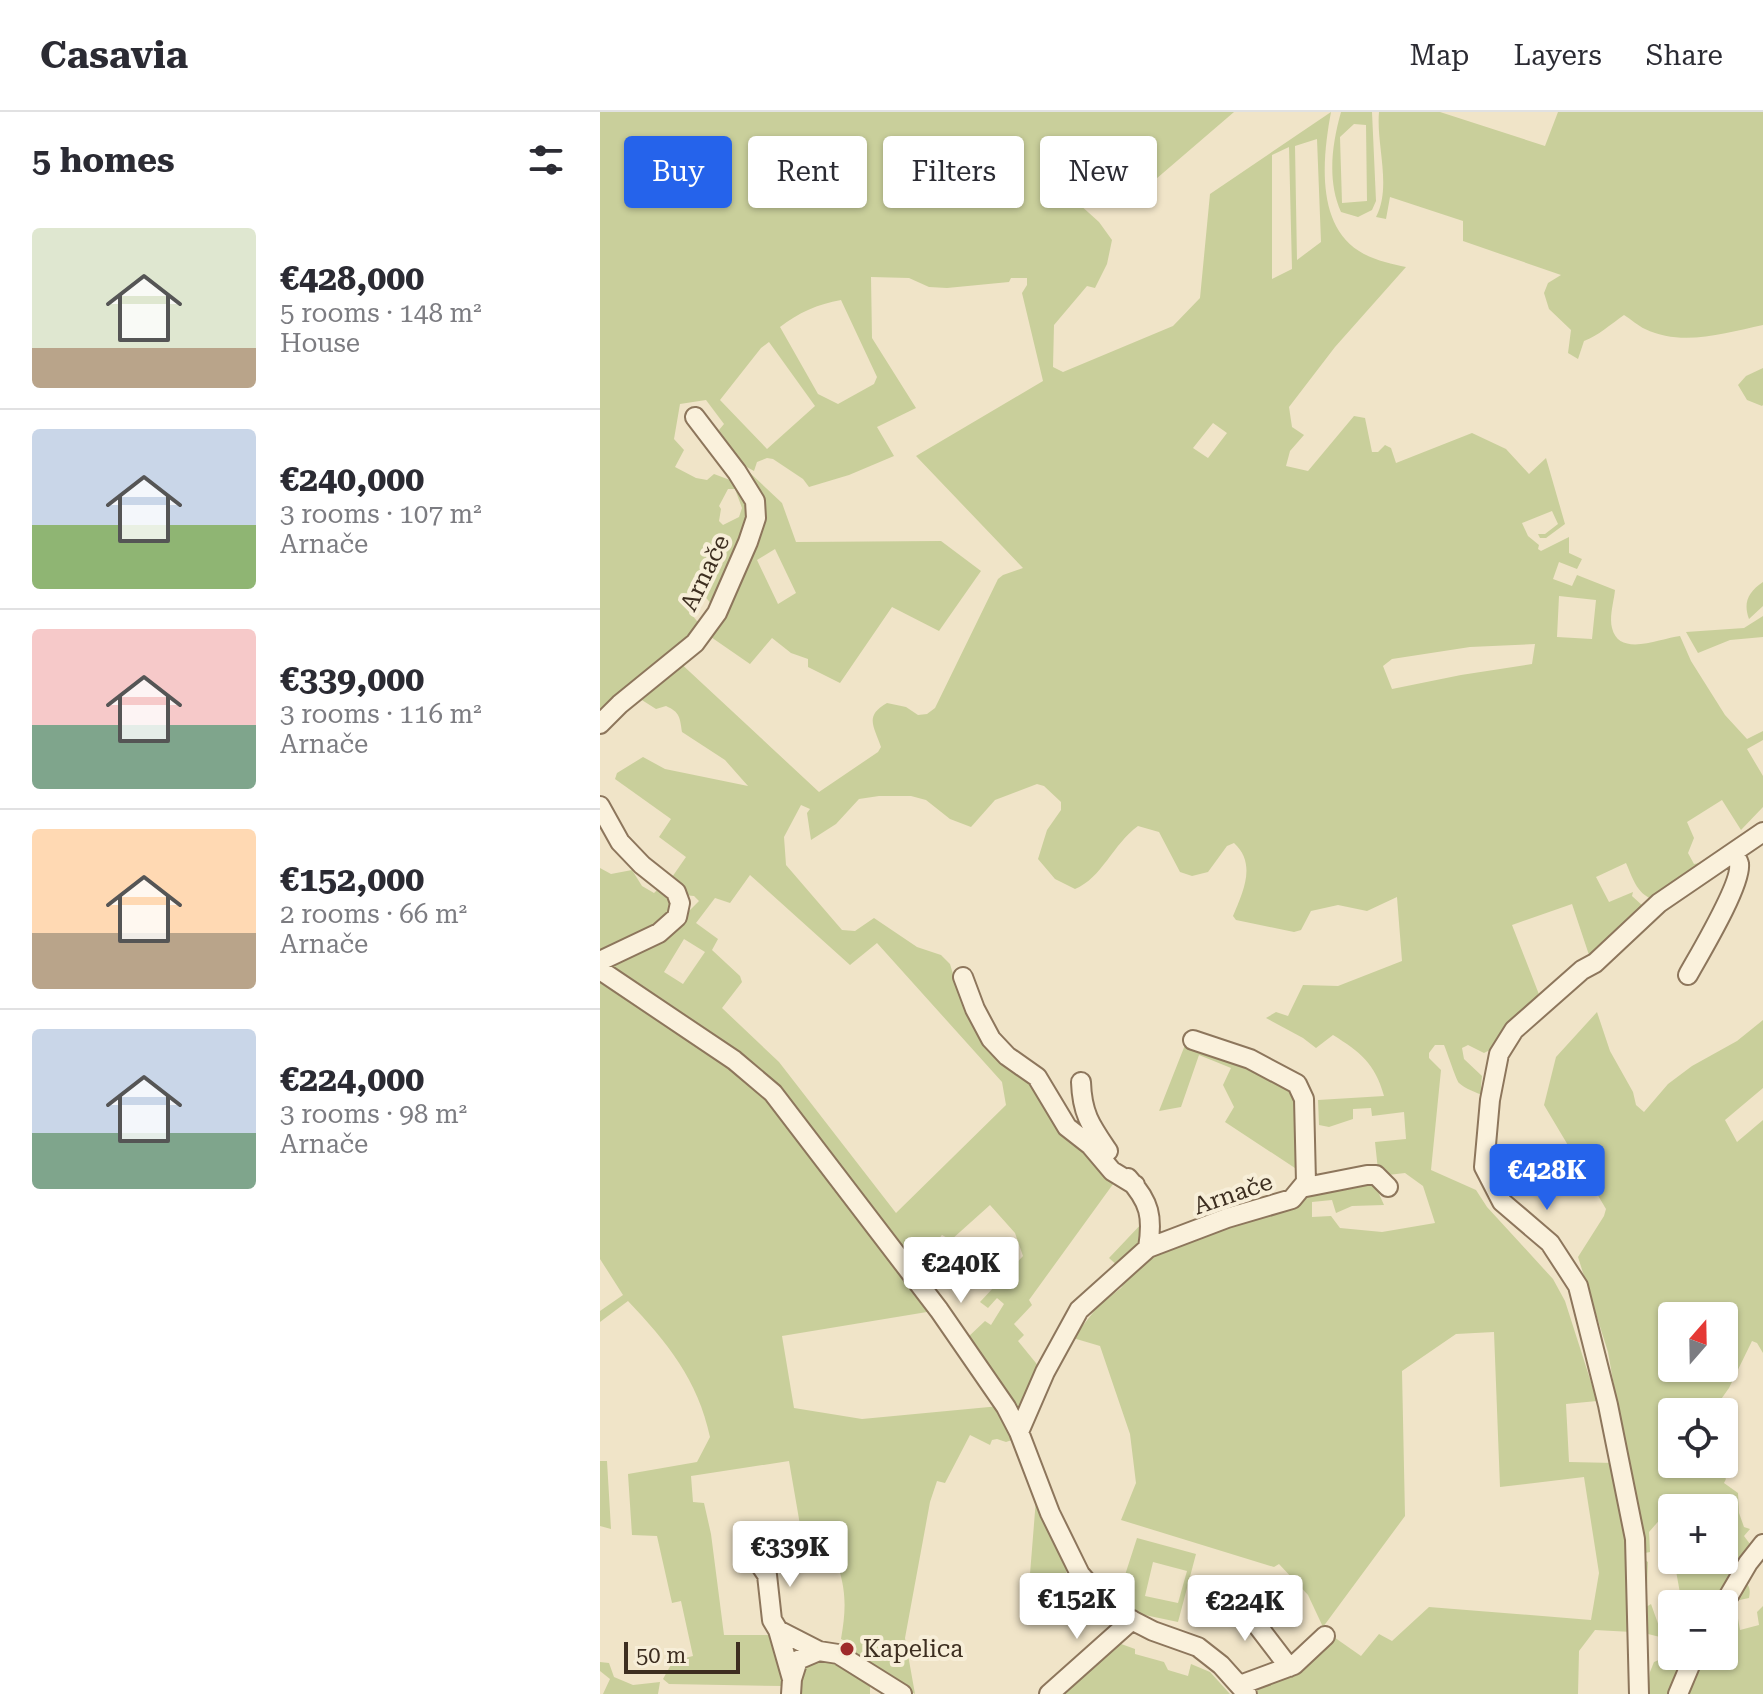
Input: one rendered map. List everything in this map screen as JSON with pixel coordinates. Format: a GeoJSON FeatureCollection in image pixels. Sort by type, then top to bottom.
{"type":"FeatureCollection","features":[{"type":"Feature","properties":{"kind":"street","name":"Arnače"},"geometry":{"type":"LineString","coordinates":[[600,724],[695,643],[717,613],[756,518],[755,501],[695,417]]}},
{"type":"Feature","properties":{"kind":"street"},"geometry":{"type":"LineString","coordinates":[[600,806],[620,842],[642,865],[676,892],[680,903],[677,917],[659,933],[600,961]]}},
{"type":"Feature","properties":{"kind":"street"},"geometry":{"type":"LineString","coordinates":[[1639,1694],[1635,1539],[1608,1405],[1578,1286],[1550,1243],[1502,1202],[1489,1182],[1484,1167],[1490,1100],[1499,1054],[1514,1030],[1572,978],[1595,963],[1659,903],[1763,832]]}},
{"type":"Feature","properties":{"kind":"street"},"geometry":{"type":"LineString","coordinates":[[1688,975],[1713,931],[1738,876],[1739,863],[1733,853]]}},
{"type":"Feature","properties":{"kind":"street"},"geometry":{"type":"LineString","coordinates":[[600,970],[734,1060],[773,1093],[976,1362],[1019,1432],[1050,1513],[1080,1574],[1110,1609],[1153,1631],[1198,1647],[1221,1665],[1244,1690],[1289,1667],[1312,1651],[1325,1636]]}},
{"type":"Feature","properties":{"kind":"street"},"geometry":{"type":"LineString","coordinates":[[963,977],[983,1028],[991,1039],[1007,1056],[1037,1077],[1067,1127],[1090,1145],[1112,1171],[1135,1185]]}},
{"type":"Feature","properties":{"kind":"street","name":"Arnače"},"geometry":{"type":"LineString","coordinates":[[1019,1432],[1045,1372],[1079,1310],[1148,1248],[1227,1218],[1292,1199],[1306,1182],[1304,1099],[1297,1084],[1250,1059],[1193,1040]]}},
{"type":"Feature","properties":{"kind":"street"},"geometry":{"type":"LineString","coordinates":[[1081,1082],[1081,1101],[1088,1123],[1145,1196],[1151,1227],[1148,1248]]}},
{"type":"Feature","properties":{"kind":"street"},"geometry":{"type":"LineString","coordinates":[[1301,1188],[1367,1175],[1376,1175],[1388,1187]]}},
{"type":"Feature","properties":{"kind":"street"},"geometry":{"type":"LineString","coordinates":[[746,1544],[767,1575],[772,1620],[778,1630],[791,1686]]}},
{"type":"Feature","properties":{"kind":"street"},"geometry":{"type":"LineString","coordinates":[[1732,1590],[1763,1544]]}},
{"type":"Feature","properties":{"kind":"street"},"geometry":{"type":"LineString","coordinates":[[1247,1597],[1257,1625],[1289,1667]]}},
{"type":"Feature","properties":{"kind":"street"},"geometry":{"type":"LineString","coordinates":[[1049,1694],[1132,1620]]}},
{"type":"Feature","properties":{"kind":"street"},"geometry":{"type":"LineString","coordinates":[[778,1630],[819,1651],[838,1654],[902,1694]]}},
{"type":"Feature","properties":{"kind":"street"},"geometry":{"type":"LineString","coordinates":[[791,1686],[798,1660],[819,1651]]}},
{"type":"Feature","properties":{"kind":"street"},"geometry":{"type":"LineString","coordinates":[[1678,1694],[1688,1670]]}},
{"type":"Feature","properties":{"kind":"green space"},"geometry":{"type":"Polygon","coordinates":[[[600,112],[1234,112],[1157,178],[1157,136],[1040,136],[1040,208],[1084,208],[1112,240],[1107,264],[1095,288],[1087,286],[1054,325],[1053,367],[1063,372],[1173,326],[1200,298],[1210,194],[1331,112],[1325,167],[1329,206],[1335,224],[1345,239],[1359,251],[1406,267],[1335,347],[1289,407],[1292,427],[1304,435],[1290,451],[1286,466],[1308,471],[1354,416],[1365,418],[1372,452],[1378,452],[1385,445],[1391,448],[1396,463],[1472,433],[1506,449],[1529,474],[1546,458],[1565,524],[1546,538],[1540,538],[1538,534],[1545,534],[1558,524],[1552,511],[1522,523],[1541,551],[1569,537],[1569,553],[1582,559],[1577,569],[1559,562],[1553,579],[1572,586],[1577,575],[1615,590],[1611,624],[1616,637],[1623,642],[1642,644],[1680,636],[1691,661],[1725,715],[1747,739],[1763,731],[1763,740],[1747,749],[1763,776],[1763,807],[1741,830],[1722,800],[1687,822],[1694,838],[1688,853],[1694,864],[1699,863],[1702,868],[1657,901],[1641,891],[1626,863],[1596,877],[1609,902],[1633,892],[1632,896],[1644,907],[1591,961],[1572,904],[1512,925],[1540,997],[1496,1047],[1484,1053],[1468,1045],[1462,1048],[1464,1059],[1482,1076],[1484,1096],[1459,1083],[1444,1045],[1435,1045],[1429,1053],[1429,1058],[1441,1070],[1431,1170],[1476,1190],[1487,1207],[1553,1279],[1565,1301],[1597,1401],[1566,1404],[1569,1462],[1615,1463],[1627,1520],[1632,1632],[1595,1630],[1579,1651],[1578,1694],[1258,1694],[1255,1685],[1331,1635],[1361,1656],[1379,1634],[1392,1641],[1429,1607],[1591,1620],[1599,1573],[1584,1477],[1500,1487],[1494,1332],[1456,1334],[1402,1371],[1405,1516],[1323,1627],[1308,1595],[1279,1564],[1274,1567],[1121,1520],[1136,1483],[1130,1434],[1100,1346],[1073,1338],[1099,1305],[1121,1288],[1145,1255],[1309,1195],[1372,1178],[1384,1205],[1352,1206],[1336,1213],[1332,1200],[1312,1202],[1312,1217],[1331,1216],[1340,1228],[1382,1232],[1435,1223],[1423,1186],[1405,1173],[1388,1175],[1378,1170],[1375,1142],[1406,1139],[1404,1112],[1372,1116],[1371,1108],[1353,1109],[1353,1119],[1329,1127],[1319,1125],[1318,1100],[1384,1096],[1371,1067],[1351,1047],[1333,1035],[1316,1048],[1266,1018],[1276,1012],[1288,1016],[1303,985],[1338,986],[1402,961],[1397,897],[1367,911],[1338,905],[1311,911],[1301,930],[1294,932],[1236,920],[1233,916],[1244,888],[1246,869],[1241,851],[1234,843],[1227,846],[1208,872],[1192,876],[1180,872],[1159,832],[1138,826],[1093,877],[1075,889],[1055,879],[1038,859],[1047,830],[1061,810],[1061,802],[1044,786],[1037,784],[995,800],[971,827],[950,819],[926,800],[911,796],[879,796],[859,799],[836,824],[811,840],[807,813],[810,809],[801,805],[784,837],[786,865],[842,930],[855,931],[874,918],[917,947],[941,955],[1016,1065],[1116,1180],[1029,1300],[1032,1305],[1014,1324],[1024,1335],[1018,1341],[1040,1368],[1022,1414],[1016,1412],[967,1338],[985,1321],[991,1325],[1004,1304],[997,1298],[988,1308],[980,1302],[1023,1256],[1015,1233],[990,1205],[951,1240],[942,1235],[933,1251],[932,1275],[924,1280],[810,1130],[614,973],[612,967],[616,959],[685,906],[689,911],[699,901],[694,896],[683,895],[670,880],[686,857],[659,837],[671,819],[615,779],[617,773],[643,757],[665,769],[748,786],[725,760],[682,732],[677,713],[666,706],[656,709],[634,695],[676,659],[819,792],[878,752],[881,747],[873,717],[880,708],[887,703],[906,707],[918,715],[927,714],[935,708],[998,579],[1023,568],[916,456],[1043,381],[1022,293],[1027,278],[947,288],[929,287],[909,278],[871,277],[872,338],[916,408],[877,427],[894,456],[849,475],[809,487],[803,479],[773,459],[757,462],[754,471],[734,460],[718,440],[723,436],[719,430],[724,424],[706,400],[680,404],[674,439],[684,450],[675,467],[696,478],[707,480],[714,474],[738,483],[752,508],[715,609],[704,595],[686,608],[702,627],[600,713],[600,112]],[[1317,139],[1295,146],[1297,260],[1321,242],[1317,139]],[[1289,147],[1272,155],[1272,279],[1292,269],[1289,147]],[[841,300],[801,313],[780,327],[818,394],[838,404],[874,384],[877,377],[841,300]],[[769,342],[720,400],[767,449],[815,406],[769,342]],[[1213,423],[1193,448],[1208,458],[1227,433],[1213,423]],[[728,489],[719,506],[719,521],[723,525],[739,517],[742,508],[735,489],[728,489]],[[1559,596],[1557,637],[1592,639],[1596,600],[1559,596]],[[1535,644],[1470,647],[1392,659],[1383,666],[1392,689],[1532,664],[1535,644]],[[750,875],[730,903],[715,898],[696,923],[718,939],[712,950],[740,976],[742,982],[722,1008],[779,1062],[896,1213],[1006,1105],[1002,1082],[877,943],[850,965],[750,875]],[[684,939],[664,972],[683,984],[705,952],[684,939]]]}},
{"type":"Feature","properties":{"kind":"green space"},"geometry":{"type":"Polygon","coordinates":[[[1341,112],[1372,112],[1376,201],[1372,210],[1358,217],[1341,212],[1334,188],[1332,162],[1341,112]],[[1354,124],[1340,137],[1342,203],[1367,201],[1366,125],[1354,124]]]}},
{"type":"Feature","properties":{"kind":"green space"},"geometry":{"type":"Polygon","coordinates":[[[1379,112],[1440,112],[1545,146],[1558,112],[1763,112],[1763,325],[1719,335],[1674,337],[1645,329],[1624,315],[1584,341],[1578,359],[1568,353],[1571,330],[1549,309],[1544,293],[1548,283],[1561,275],[1463,241],[1463,221],[1390,197],[1386,219],[1376,217],[1383,193],[1379,112]]]}},
{"type":"Feature","properties":{"kind":"green space"},"geometry":{"type":"Polygon","coordinates":[[[1763,368],[1762,406],[1747,400],[1738,385],[1746,376],[1763,368]]]}},
{"type":"Feature","properties":{"kind":"green space"},"geometry":{"type":"Polygon","coordinates":[[[749,472],[782,503],[796,542],[941,541],[981,571],[939,631],[892,607],[840,683],[808,667],[808,659],[791,653],[772,638],[750,664],[708,635],[748,547],[745,475],[749,472]],[[775,549],[757,560],[778,604],[796,593],[775,549]]]}},
{"type":"Feature","properties":{"kind":"green space"},"geometry":{"type":"Polygon","coordinates":[[[1763,582],[1763,606],[1749,619],[1748,598],[1763,582]]]}},
{"type":"Feature","properties":{"kind":"green space"},"geometry":{"type":"Polygon","coordinates":[[[1763,616],[1763,637],[1730,640],[1698,653],[1686,632],[1744,628],[1763,616]]]}},
{"type":"Feature","properties":{"kind":"green space"},"geometry":{"type":"Polygon","coordinates":[[[600,868],[611,874],[632,870],[642,886],[654,893],[661,886],[673,901],[671,916],[600,959],[600,868]]]}},
{"type":"Feature","properties":{"kind":"green space"},"geometry":{"type":"Polygon","coordinates":[[[600,979],[705,1047],[760,1090],[933,1311],[782,1336],[794,1408],[862,1419],[1000,1406],[1012,1440],[992,1440],[990,1445],[970,1435],[945,1483],[937,1481],[930,1502],[905,1638],[915,1694],[848,1656],[853,1645],[841,1639],[844,1596],[838,1566],[834,1554],[824,1551],[807,1554],[804,1548],[789,1461],[691,1476],[693,1502],[704,1503],[711,1534],[724,1635],[770,1635],[783,1675],[783,1686],[669,1684],[663,1679],[673,1661],[693,1656],[681,1601],[672,1603],[657,1536],[632,1535],[628,1474],[697,1462],[710,1437],[698,1397],[679,1363],[628,1301],[600,1322],[600,1311],[623,1295],[600,1259],[600,979]]]}},
{"type":"Feature","properties":{"kind":"green space"},"geometry":{"type":"Polygon","coordinates":[[[1597,1012],[1610,1051],[1633,1092],[1636,1105],[1644,1112],[1668,1084],[1692,1066],[1737,1041],[1763,1020],[1763,1088],[1725,1120],[1737,1142],[1763,1120],[1763,1353],[1752,1341],[1738,1370],[1738,1302],[1658,1302],[1658,1382],[1732,1382],[1722,1398],[1658,1398],[1658,1478],[1725,1478],[1724,1483],[1738,1493],[1739,1513],[1744,1527],[1750,1529],[1744,1536],[1753,1548],[1738,1571],[1738,1494],[1658,1494],[1658,1522],[1649,1532],[1650,1552],[1645,1553],[1648,1562],[1647,1587],[1641,1601],[1646,1607],[1651,1604],[1658,1624],[1658,1636],[1644,1633],[1608,1352],[1578,1257],[1606,1209],[1544,1105],[1556,1057],[1597,1012]]]}},
{"type":"Feature","properties":{"kind":"green space"},"geometry":{"type":"Polygon","coordinates":[[[1185,1045],[1224,1055],[1282,1078],[1296,1099],[1301,1172],[1225,1122],[1234,1107],[1223,1085],[1231,1068],[1199,1055],[1181,1107],[1159,1111],[1185,1045]]]}},
{"type":"Feature","properties":{"kind":"green space"},"geometry":{"type":"Polygon","coordinates":[[[1145,1220],[1142,1245],[1118,1266],[1109,1258],[1145,1220]]]}},
{"type":"Feature","properties":{"kind":"green space"},"geometry":{"type":"Polygon","coordinates":[[[600,1461],[607,1461],[611,1529],[600,1526],[600,1461]]]}},
{"type":"Feature","properties":{"kind":"green space"},"geometry":{"type":"Polygon","coordinates":[[[1036,1499],[1067,1564],[1066,1578],[1056,1581],[1054,1573],[1030,1574],[1036,1499]]]}},
{"type":"Feature","properties":{"kind":"green space"},"geometry":{"type":"Polygon","coordinates":[[[1137,1538],[1196,1554],[1178,1622],[1115,1606],[1137,1538]],[[1153,1562],[1145,1596],[1178,1603],[1187,1571],[1153,1562]]]}},
{"type":"Feature","properties":{"kind":"green space"},"geometry":{"type":"Polygon","coordinates":[[[1677,1574],[1736,1574],[1726,1590],[1679,1590],[1677,1574]]]}},
{"type":"Feature","properties":{"kind":"green space"},"geometry":{"type":"Polygon","coordinates":[[[1741,1579],[1748,1585],[1749,1598],[1738,1600],[1738,1590],[1734,1590],[1741,1579]]]}},
{"type":"Feature","properties":{"kind":"green space"},"geometry":{"type":"Polygon","coordinates":[[[1763,1606],[1763,1694],[1682,1694],[1691,1670],[1738,1670],[1738,1618],[1740,1630],[1759,1625],[1757,1612],[1763,1606]]]}},
{"type":"Feature","properties":{"kind":"green space"},"geometry":{"type":"Polygon","coordinates":[[[1113,1641],[1135,1649],[1135,1654],[1164,1662],[1168,1670],[1188,1676],[1191,1664],[1210,1672],[1230,1694],[1057,1694],[1113,1641]]]}},
{"type":"Feature","properties":{"kind":"green space"},"geometry":{"type":"Polygon","coordinates":[[[815,1659],[837,1662],[870,1681],[870,1694],[797,1694],[798,1671],[815,1659]]]}},
{"type":"Feature","properties":{"kind":"green space"},"geometry":{"type":"Polygon","coordinates":[[[1658,1660],[1658,1670],[1682,1670],[1672,1694],[1648,1694],[1654,1662],[1658,1660]]]}},
{"type":"Feature","properties":{"kind":"green space"},"geometry":{"type":"Polygon","coordinates":[[[600,1662],[609,1663],[614,1677],[633,1685],[660,1682],[658,1694],[603,1694],[610,1679],[600,1671],[600,1662]]]}},
{"type":"Feature","properties":{"kind":"place","name":"Kapelica"},"geometry":{"type":"Point","coordinates":[847,1649]}}]}
